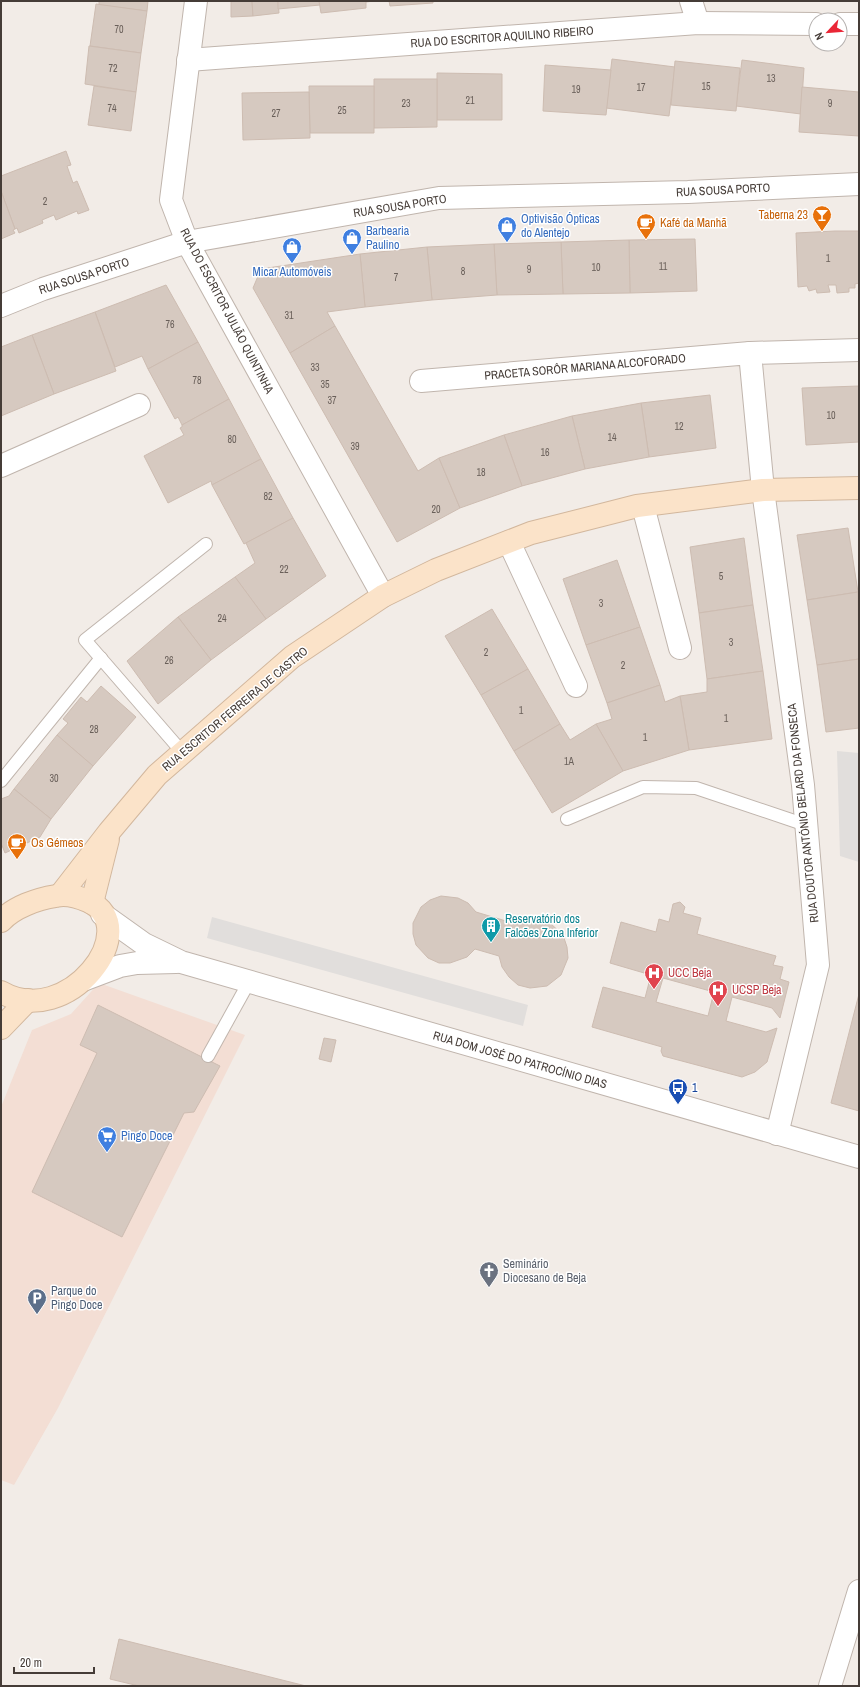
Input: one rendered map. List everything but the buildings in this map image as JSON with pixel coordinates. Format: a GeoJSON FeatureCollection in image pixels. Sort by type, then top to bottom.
{"type":"FeatureCollection","features":[{"type":"Feature","properties":{"kind":"main road","name":"RUA ESCRITOR FERREIRA DE CASTRO"},"geometry":{"type":"LineString","coordinates":[[61,894],[109,832],[158,775],[292,656],[383,596],[436,570],[531,533],[643,506],[763,490],[859,488]]}},
{"type":"Feature","properties":{"kind":"main road","name":"RUA ESCRITOR FERREIRA DE CASTRO"},"geometry":{"type":"LineString","coordinates":[[97,908],[109,832]]}},
{"type":"Feature","properties":{"kind":"main road"},"geometry":{"type":"LineString","coordinates":[[1,921],[5,917],[33,902],[61,894],[78,897],[97,908],[107,923],[107,935],[104,951],[96,967],[83,980],[67,992],[52,998],[28,1000],[12,998],[1,992]]}},
{"type":"Feature","properties":{"kind":"main road"},"geometry":{"type":"LineString","coordinates":[[1,1028],[28,1000]]}},
{"type":"Feature","properties":{"kind":"street","name":"RUA DO ESCRITOR JULIÃO QUINTINHA"},"geometry":{"type":"LineString","coordinates":[[196,1],[171,200],[187,242],[383,596]]}},
{"type":"Feature","properties":{"kind":"street"},"geometry":{"type":"LineString","coordinates":[[691,1],[698,24]]}},
{"type":"Feature","properties":{"kind":"street","name":"RUA DO ESCRITOR AQUILINO RIBEIRO"},"geometry":{"type":"LineString","coordinates":[[188,60],[698,24],[808,24]]}},
{"type":"Feature","properties":{"kind":"street"},"geometry":{"type":"LineString","coordinates":[[848,24],[859,24]]}},
{"type":"Feature","properties":{"kind":"street","name":"RUA SOUSA PORTO"},"geometry":{"type":"LineString","coordinates":[[1,306],[43,288],[187,242],[439,198],[688,192],[859,184]]}},
{"type":"Feature","properties":{"kind":"street","name":"PRACETA SORÔR MARIANA ALCOFORADO"},"geometry":{"type":"LineString","coordinates":[[421,381],[750,353],[859,350]]}},
{"type":"Feature","properties":{"kind":"street"},"geometry":{"type":"LineString","coordinates":[[750,353],[763,490]]}},
{"type":"Feature","properties":{"kind":"street"},"geometry":{"type":"LineString","coordinates":[[1,466],[139,405]]}},
{"type":"Feature","properties":{"kind":"street","name":"RUA DOUTOR ANTÓNIO BELARD DA FONSECA"},"geometry":{"type":"LineString","coordinates":[[763,490],[802,785],[818,965],[777,1134]]}},
{"type":"Feature","properties":{"kind":"street"},"geometry":{"type":"LineString","coordinates":[[643,506],[680,648]]}},
{"type":"Feature","properties":{"kind":"street"},"geometry":{"type":"LineString","coordinates":[[509,542],[576,686]]}},
{"type":"Feature","properties":{"kind":"street","name":"RUA DOM JOSÉ DO PATROCÍNIO DIAS"},"geometry":{"type":"LineString","coordinates":[[97,908],[144,944],[181,962],[859,1158]]}},
{"type":"Feature","properties":{"kind":"street","name":"RUA DOM JOSÉ DO PATROCÍNIO DIAS"},"geometry":{"type":"LineString","coordinates":[[83,980],[120,966],[137,963],[181,962]]}},
{"type":"Feature","properties":{"kind":"street"},"geometry":{"type":"LineString","coordinates":[[830,1686],[859,1591]]}},
{"type":"Feature","properties":{"kind":"lane"},"geometry":{"type":"LineString","coordinates":[[183,753],[85,640],[206,544]]}},
{"type":"Feature","properties":{"kind":"lane"},"geometry":{"type":"LineString","coordinates":[[1,781],[101,658]]}},
{"type":"Feature","properties":{"kind":"lane"},"geometry":{"type":"LineString","coordinates":[[567,819],[643,787],[696,788],[806,824]]}},
{"type":"Feature","properties":{"kind":"lane"},"geometry":{"type":"LineString","coordinates":[[208,1056],[249,982]]}},
{"type":"Feature","properties":{"kind":"shaded area"},"geometry":{"type":"Polygon","coordinates":[[[837,751],[859,753],[859,862],[840,856],[837,751]]]}},
{"type":"Feature","properties":{"kind":"shaded area"},"geometry":{"type":"Polygon","coordinates":[[[212,917],[528,1005],[523,1026],[207,938],[212,917]]]}},
{"type":"Feature","properties":{"kind":"shaded area","name":"Pingo Doce"},"geometry":{"type":"Polygon","coordinates":[[[99,983],[245,1035],[58,1408],[14,1485],[1,1480],[1,1107],[32,1030],[71,1014],[99,983]]]}},
{"type":"Feature","properties":{"kind":"place","name":"Taberna 23"},"geometry":{"type":"Point","coordinates":[822,232]}},
{"type":"Feature","properties":{"kind":"place","name":"Kafé da Manhã"},"geometry":{"type":"Point","coordinates":[646,240]}},
{"type":"Feature","properties":{"kind":"place","name":"Optivisão Ópticas do Alentejo"},"geometry":{"type":"Point","coordinates":[507,243]}},
{"type":"Feature","properties":{"kind":"place","name":"Barbearia Paulino"},"geometry":{"type":"Point","coordinates":[352,255]}},
{"type":"Feature","properties":{"kind":"place","name":"Micar Automóveis"},"geometry":{"type":"Point","coordinates":[292,264]}},
{"type":"Feature","properties":{"kind":"place","name":"Os Gémeos"},"geometry":{"type":"Point","coordinates":[17,860]}},
{"type":"Feature","properties":{"kind":"place","name":"Reservatório dos Falcões Zona Inferior"},"geometry":{"type":"Point","coordinates":[491,943]}},
{"type":"Feature","properties":{"kind":"place","name":"UCC Beja"},"geometry":{"type":"Point","coordinates":[654,990]}},
{"type":"Feature","properties":{"kind":"place","name":"UCSP Beja"},"geometry":{"type":"Point","coordinates":[718,1007]}},
{"type":"Feature","properties":{"kind":"place","name":"1"},"geometry":{"type":"Point","coordinates":[678,1105]}},
{"type":"Feature","properties":{"kind":"place","name":"Pingo Doce"},"geometry":{"type":"Point","coordinates":[107,1153]}},
{"type":"Feature","properties":{"kind":"place","name":"Seminário Diocesano de Beja"},"geometry":{"type":"Point","coordinates":[489,1288]}},
{"type":"Feature","properties":{"kind":"place","name":"Parque do Pingo Doce"},"geometry":{"type":"Point","coordinates":[37,1315]}}]}
